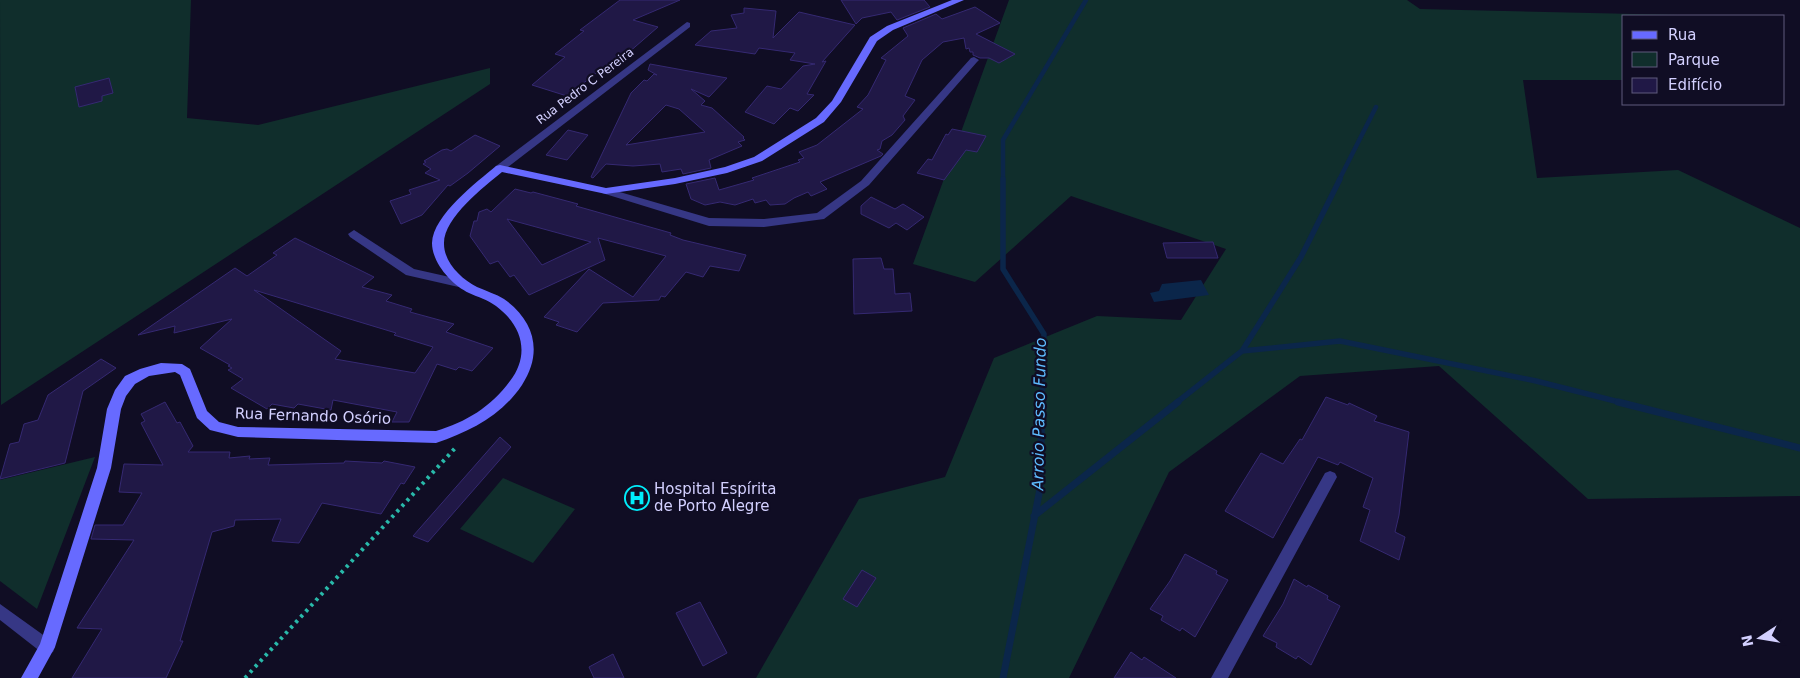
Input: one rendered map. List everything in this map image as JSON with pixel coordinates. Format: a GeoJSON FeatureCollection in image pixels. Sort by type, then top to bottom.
{"type":"FeatureCollection","features":[{"type":"Feature","properties":{"kind":"street"},"geometry":{"type":"LineString","coordinates":[[606,191],[675,181],[727,170],[758,159],[820,120],[836,102],[873,39],[890,28],[960,0]]}},
{"type":"Feature","properties":{"kind":"street","name":"Rua Pedro C Pereira"},"geometry":{"type":"LineString","coordinates":[[500,168],[686,25]]}},
{"type":"Feature","properties":{"kind":"street"},"geometry":{"type":"LineString","coordinates":[[500,168],[606,191],[709,222],[764,223],[820,216],[865,183],[974,60]]}},
{"type":"Feature","properties":{"kind":"street","name":"Rua Fernando Osório"},"geometry":{"type":"LineString","coordinates":[[463,284],[444,263],[438,242],[447,218],[467,197],[500,168]]}},
{"type":"Feature","properties":{"kind":"street","name":"Rua Fernando Osório"},"geometry":{"type":"LineString","coordinates":[[29,678],[47,647],[104,468],[114,409],[120,394],[130,380],[145,372],[177,367],[185,372],[202,414],[215,426],[238,432],[436,437],[460,430],[483,418],[502,403],[526,366],[528,342],[519,322],[500,303],[463,284],[410,272],[354,234]]}},
{"type":"Feature","properties":{"kind":"street"},"geometry":{"type":"LineString","coordinates":[[1219,678],[1330,476]]}},
{"type":"Feature","properties":{"kind":"street"},"geometry":{"type":"LineString","coordinates":[[0,611],[47,647]]}},
{"type":"Feature","properties":{"kind":"path"},"geometry":{"type":"LineString","coordinates":[[245,678],[463,440]]}},
{"type":"Feature","properties":{"kind":"green space"},"geometry":{"type":"Polygon","coordinates":[[[0,0],[191,0],[187,118],[258,125],[490,68],[490,84],[1,405],[0,0]]]}},
{"type":"Feature","properties":{"kind":"green space"},"geometry":{"type":"Polygon","coordinates":[[[1009,0],[1407,0],[1420,9],[1679,15],[1622,15],[1622,80],[1523,80],[1537,178],[1678,170],[1800,228],[1800,496],[1588,499],[1439,366],[1300,376],[1169,472],[1069,678],[756,678],[859,499],[945,477],[994,358],[1097,316],[1181,320],[1226,249],[1071,196],[975,282],[913,264],[1009,0]]]}},
{"type":"Feature","properties":{"kind":"green space"},"geometry":{"type":"Polygon","coordinates":[[[95,457],[37,609],[0,581],[0,480],[95,457]]]}},
{"type":"Feature","properties":{"kind":"green space"},"geometry":{"type":"Polygon","coordinates":[[[503,478],[575,509],[533,563],[460,529],[503,478]]]}},
{"type":"Feature","properties":{"kind":"water"},"geometry":{"type":"Polygon","coordinates":[[[1201,280],[1209,295],[1154,302],[1150,293],[1159,291],[1162,284],[1201,280]]]}},
{"type":"Feature","properties":{"kind":"building"},"geometry":{"type":"Polygon","coordinates":[[[620,0],[680,0],[633,20],[658,27],[628,53],[621,57],[618,56],[567,96],[532,85],[565,57],[555,54],[584,31],[580,30],[620,0]]]}},
{"type":"Feature","properties":{"kind":"building"},"geometry":{"type":"Polygon","coordinates":[[[841,0],[924,0],[930,7],[897,20],[891,12],[862,18],[856,24],[841,0]]]}},
{"type":"Feature","properties":{"kind":"building"},"geometry":{"type":"Polygon","coordinates":[[[975,7],[1000,23],[976,34],[1015,54],[999,63],[989,58],[980,58],[973,55],[969,48],[966,49],[964,38],[943,42],[922,60],[905,96],[915,100],[903,116],[905,120],[892,135],[882,141],[880,149],[877,150],[883,154],[881,156],[820,182],[827,189],[811,196],[808,192],[785,204],[770,205],[766,200],[755,203],[753,199],[735,205],[720,202],[705,205],[691,199],[686,184],[715,178],[719,190],[754,180],[752,178],[800,162],[798,160],[804,158],[799,152],[817,145],[863,109],[857,107],[868,95],[886,60],[881,58],[908,36],[903,28],[936,14],[942,19],[975,7]]]}},
{"type":"Feature","properties":{"kind":"building"},"geometry":{"type":"Polygon","coordinates":[[[744,8],[776,11],[773,38],[799,12],[855,25],[822,62],[826,61],[807,94],[814,95],[798,111],[790,108],[774,124],[745,112],[767,86],[781,89],[803,66],[815,64],[790,60],[795,53],[759,48],[755,54],[695,45],[711,31],[737,28],[731,15],[744,13],[744,8]]]}},
{"type":"Feature","properties":{"kind":"building"},"geometry":{"type":"Polygon","coordinates":[[[650,64],[727,78],[709,97],[691,89],[705,101],[701,105],[712,108],[744,137],[745,140],[738,142],[742,146],[709,160],[711,168],[683,174],[681,169],[662,172],[660,164],[633,166],[606,164],[593,178],[591,177],[631,93],[644,80],[647,81],[654,74],[657,75],[648,70],[650,64]],[[666,105],[626,145],[705,132],[679,109],[666,105]]]}},
{"type":"Feature","properties":{"kind":"building"},"geometry":{"type":"Polygon","coordinates":[[[109,78],[113,93],[102,96],[102,101],[79,107],[75,87],[109,78]]]}},
{"type":"Feature","properties":{"kind":"building"},"geometry":{"type":"Polygon","coordinates":[[[952,129],[986,136],[977,152],[966,150],[944,180],[917,173],[928,159],[932,160],[946,134],[948,135],[952,129]]]}},
{"type":"Feature","properties":{"kind":"building"},"geometry":{"type":"Polygon","coordinates":[[[568,130],[588,135],[567,160],[546,155],[568,130]]]}},
{"type":"Feature","properties":{"kind":"building"},"geometry":{"type":"Polygon","coordinates":[[[475,135],[500,146],[468,173],[450,186],[448,185],[422,215],[401,224],[390,201],[411,194],[409,190],[440,180],[425,173],[431,169],[423,164],[426,162],[424,161],[442,150],[447,149],[451,151],[475,135]]]}},
{"type":"Feature","properties":{"kind":"building"},"geometry":{"type":"Polygon","coordinates":[[[515,189],[533,192],[671,233],[670,235],[683,240],[746,255],[739,271],[710,266],[703,277],[686,272],[665,297],[661,296],[659,300],[603,303],[577,332],[556,325],[559,322],[544,317],[589,269],[633,297],[666,256],[598,238],[605,260],[529,295],[514,275],[510,277],[498,261],[490,264],[470,236],[474,221],[477,221],[479,212],[487,209],[491,212],[515,189]],[[507,219],[542,265],[591,242],[507,219]]]}},
{"type":"Feature","properties":{"kind":"building"},"geometry":{"type":"Polygon","coordinates":[[[871,197],[895,209],[903,204],[924,217],[907,230],[896,223],[889,228],[861,214],[861,206],[871,197]]]}},
{"type":"Feature","properties":{"kind":"building"},"geometry":{"type":"Polygon","coordinates":[[[295,238],[374,277],[362,287],[392,295],[386,301],[412,309],[410,312],[454,324],[446,332],[493,348],[472,371],[459,367],[456,370],[437,364],[409,422],[392,422],[397,412],[333,400],[331,410],[298,404],[294,408],[272,404],[267,409],[231,388],[243,379],[228,370],[232,368],[228,366],[230,365],[200,348],[232,319],[174,333],[175,326],[138,335],[235,268],[247,276],[277,255],[273,253],[295,238]],[[254,290],[341,351],[335,359],[415,373],[433,347],[394,335],[396,333],[254,290]]]}},
{"type":"Feature","properties":{"kind":"building"},"geometry":{"type":"Polygon","coordinates":[[[1213,242],[1218,258],[1167,258],[1163,243],[1213,242]]]}},
{"type":"Feature","properties":{"kind":"building"},"geometry":{"type":"Polygon","coordinates":[[[881,258],[884,269],[893,269],[895,294],[910,293],[912,311],[854,314],[853,259],[881,258]]]}},
{"type":"Feature","properties":{"kind":"building"},"geometry":{"type":"Polygon","coordinates":[[[101,359],[116,368],[83,391],[65,463],[0,479],[10,444],[19,442],[24,424],[38,420],[48,395],[101,359]]]}},
{"type":"Feature","properties":{"kind":"building"},"geometry":{"type":"Polygon","coordinates":[[[1326,397],[1348,405],[1349,403],[1377,416],[1374,421],[1409,432],[1399,515],[1395,532],[1405,537],[1399,560],[1360,541],[1370,510],[1363,507],[1373,478],[1340,462],[1338,465],[1318,457],[1273,538],[1225,511],[1261,453],[1283,464],[1300,439],[1302,440],[1326,397]]]}},
{"type":"Feature","properties":{"kind":"building"},"geometry":{"type":"Polygon","coordinates":[[[165,402],[177,423],[180,422],[193,446],[188,452],[230,452],[229,458],[250,456],[249,459],[270,458],[268,465],[344,463],[345,461],[382,463],[384,461],[415,467],[404,484],[401,483],[381,514],[322,503],[299,543],[272,541],[281,519],[235,520],[234,526],[212,532],[180,641],[183,641],[166,678],[72,678],[102,629],[77,628],[134,540],[91,539],[95,525],[123,525],[142,493],[119,492],[124,464],[163,465],[141,423],[145,421],[141,414],[165,402]]]}},
{"type":"Feature","properties":{"kind":"building"},"geometry":{"type":"Polygon","coordinates":[[[500,437],[511,447],[428,542],[413,536],[500,437]]]}},
{"type":"Feature","properties":{"kind":"building"},"geometry":{"type":"Polygon","coordinates":[[[1185,554],[1217,571],[1216,574],[1228,580],[1195,637],[1182,628],[1180,631],[1161,620],[1163,616],[1150,609],[1170,581],[1185,554]]]}},
{"type":"Feature","properties":{"kind":"building"},"geometry":{"type":"Polygon","coordinates":[[[862,570],[876,578],[857,607],[843,599],[862,570]]]}},
{"type":"Feature","properties":{"kind":"building"},"geometry":{"type":"Polygon","coordinates":[[[1294,579],[1328,596],[1327,599],[1340,606],[1311,665],[1298,656],[1296,659],[1276,647],[1277,643],[1263,636],[1283,604],[1294,579]]]}},
{"type":"Feature","properties":{"kind":"building"},"geometry":{"type":"Polygon","coordinates":[[[700,602],[727,653],[703,666],[676,613],[700,602]]]}},
{"type":"Feature","properties":{"kind":"building"},"geometry":{"type":"Polygon","coordinates":[[[1131,652],[1142,660],[1144,657],[1176,678],[1114,678],[1131,652]]]}},
{"type":"Feature","properties":{"kind":"building"},"geometry":{"type":"Polygon","coordinates":[[[613,654],[624,678],[594,678],[589,667],[613,654]]]}},
{"type":"Feature","properties":{"kind":"waterway","name":"Arroio Passo Fundo"},"geometry":{"type":"LineString","coordinates":[[1042,403],[1044,334],[1003,269],[1003,140],[1086,0]]}},
{"type":"Feature","properties":{"kind":"waterway"},"geometry":{"type":"LineString","coordinates":[[1339,180],[1376,107]]}},
{"type":"Feature","properties":{"kind":"waterway"},"geometry":{"type":"LineString","coordinates":[[1242,351],[1301,257],[1340,179]]}},
{"type":"Feature","properties":{"kind":"waterway"},"geometry":{"type":"LineString","coordinates":[[1242,351],[1340,341],[1536,381],[1623,403]]}},
{"type":"Feature","properties":{"kind":"waterway"},"geometry":{"type":"LineString","coordinates":[[1176,403],[1242,351]]}},
{"type":"Feature","properties":{"kind":"waterway","name":"Arroio Passo Fundo"},"geometry":{"type":"LineString","coordinates":[[1035,515],[1040,489],[1042,402]]}},
{"type":"Feature","properties":{"kind":"waterway"},"geometry":{"type":"LineString","coordinates":[[1035,515],[1178,402]]}},
{"type":"Feature","properties":{"kind":"waterway"},"geometry":{"type":"LineString","coordinates":[[1618,402],[1800,448]]}},
{"type":"Feature","properties":{"kind":"waterway","name":"Arroio Passo Fundo"},"geometry":{"type":"LineString","coordinates":[[1003,678],[1035,515]]}},
{"type":"Feature","properties":{"kind":"place","name":"Hospital Espírita de Porto Alegre"},"geometry":{"type":"Point","coordinates":[637,498]}}]}
